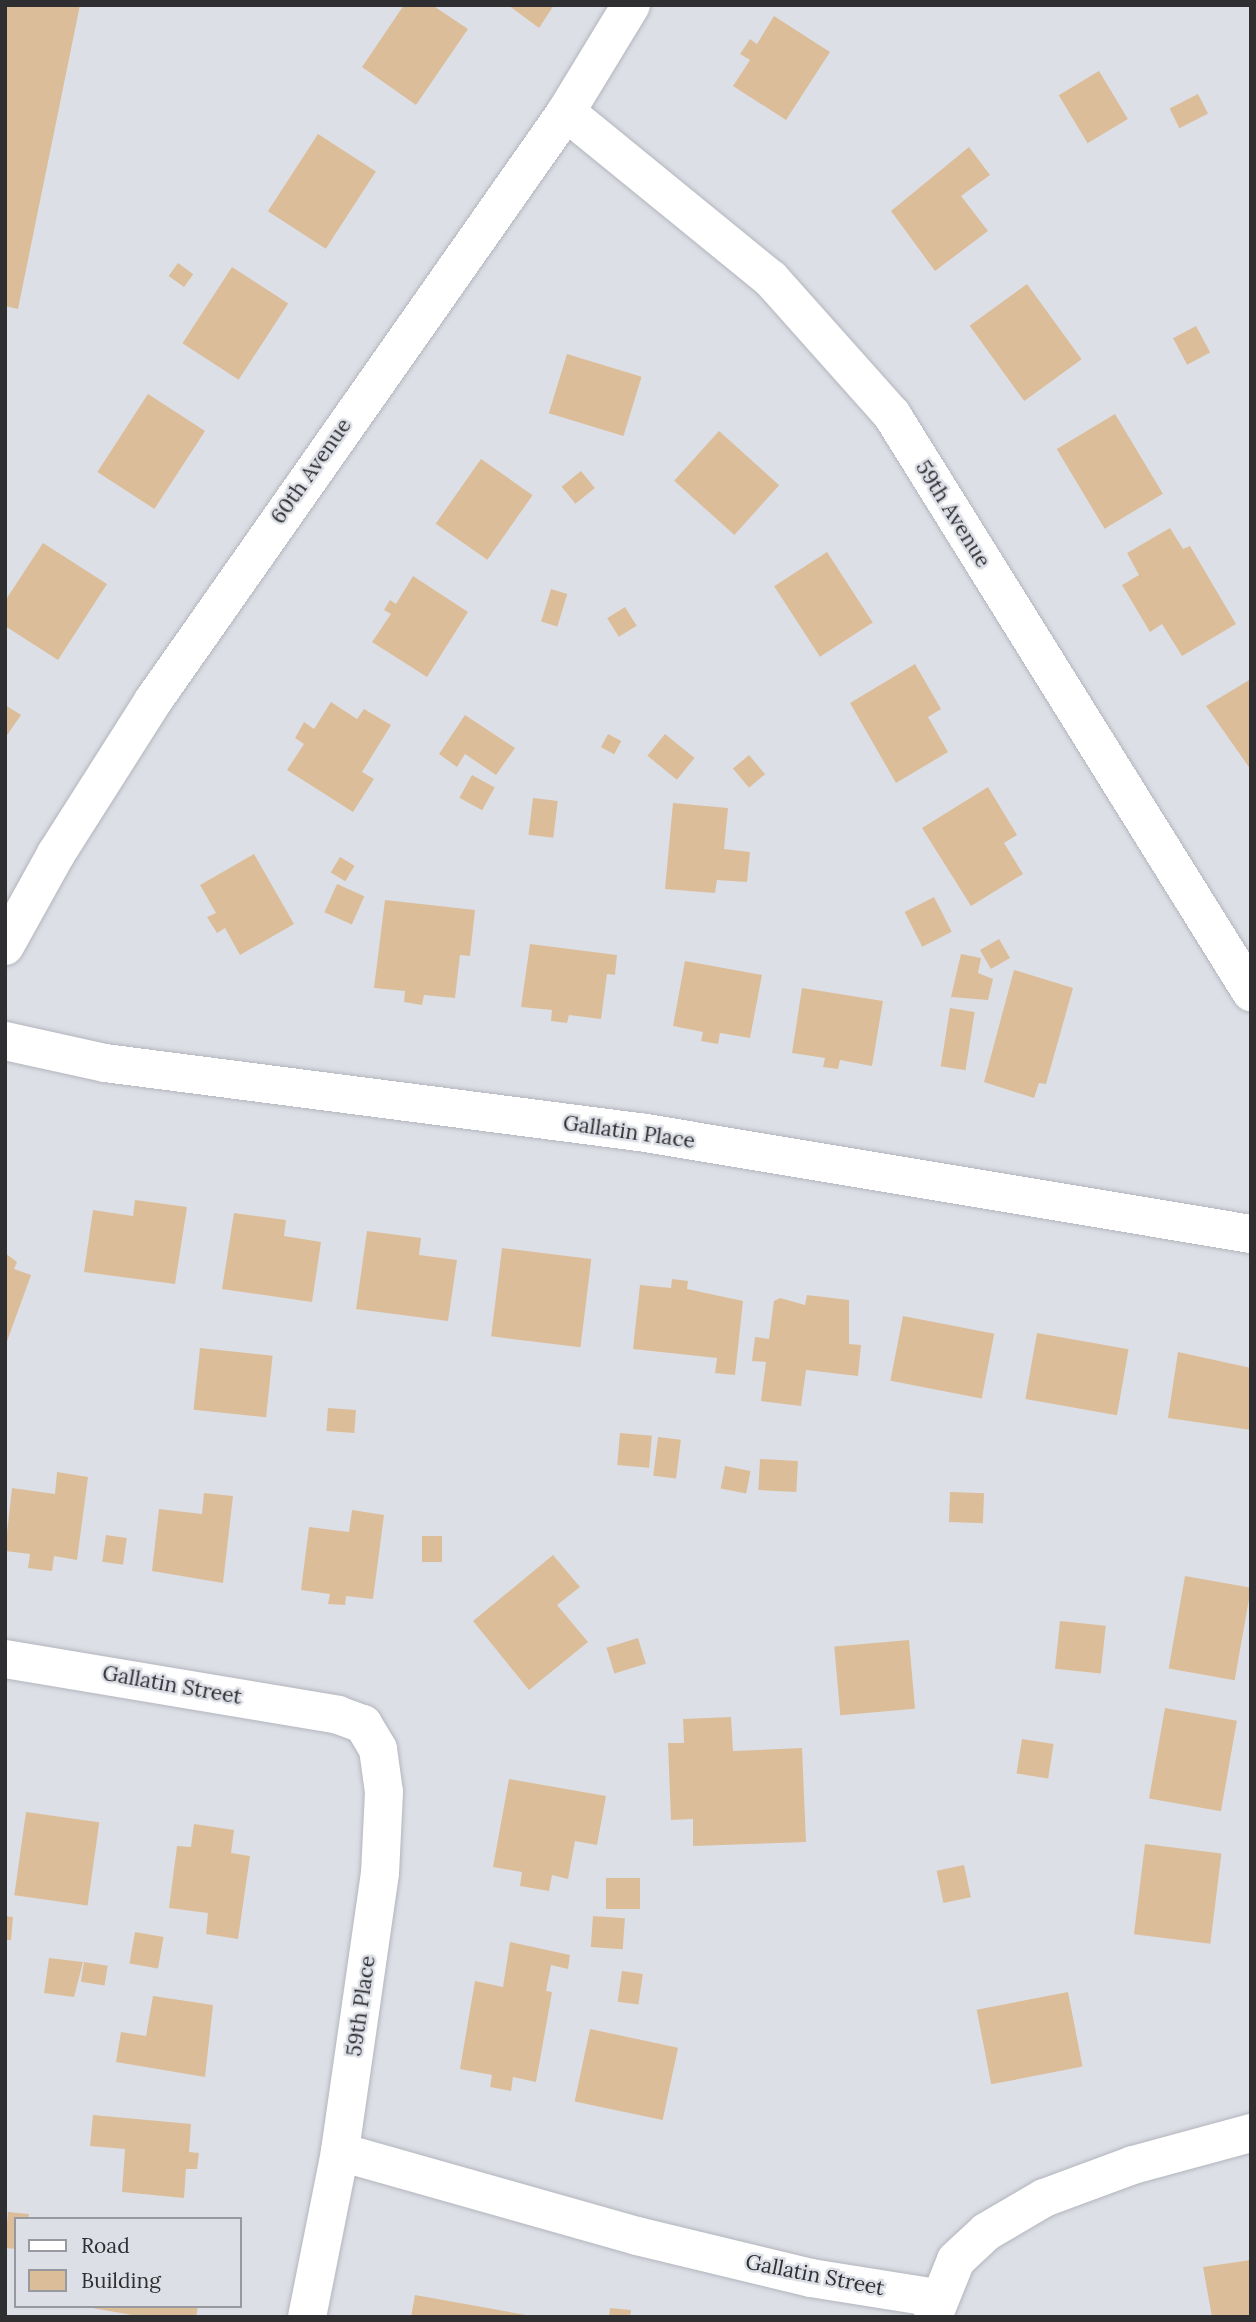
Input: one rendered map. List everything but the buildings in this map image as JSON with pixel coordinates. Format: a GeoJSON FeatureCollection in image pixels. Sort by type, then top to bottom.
{"type":"FeatureCollection","features":[{"type":"Feature","properties":{"kind":"street","name":"60th Avenue"},"geometry":{"type":"LineString","coordinates":[[5,946],[56,854],[153,701],[566,112],[631,5]]}},
{"type":"Feature","properties":{"kind":"street","name":"59th Avenue"},"geometry":{"type":"LineString","coordinates":[[566,112],[771,279],[892,415],[1251,992]]}},
{"type":"Feature","properties":{"kind":"street","name":"Gallatin Place"},"geometry":{"type":"LineString","coordinates":[[5,1041],[105,1063],[646,1133],[1251,1234]]}},
{"type":"Feature","properties":{"kind":"street","name":"Gallatin Street"},"geometry":{"type":"LineString","coordinates":[[5,1659],[338,1715]]}},
{"type":"Feature","properties":{"kind":"street","name":"59th Place"},"geometry":{"type":"LineString","coordinates":[[307,2317],[340,2152],[380,1872],[384,1792],[378,1749],[363,1724],[338,1715]]}},
{"type":"Feature","properties":{"kind":"street","name":"Gallatin Street"},"geometry":{"type":"LineString","coordinates":[[340,2152],[637,2236],[934,2307],[956,2260],[986,2232],[1044,2198],[1133,2165],[1251,2133]]}}]}
